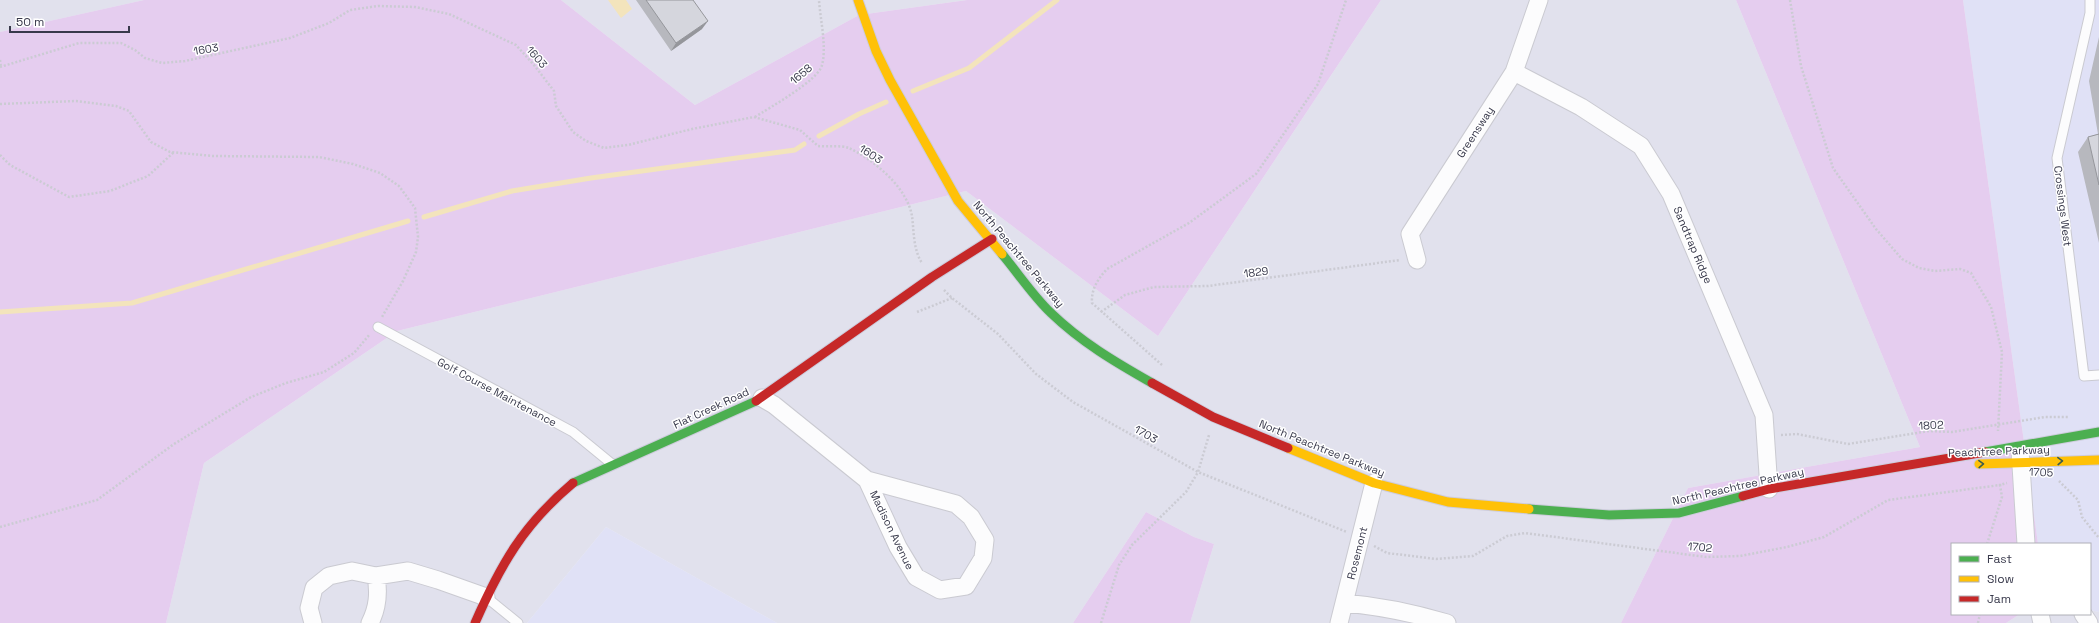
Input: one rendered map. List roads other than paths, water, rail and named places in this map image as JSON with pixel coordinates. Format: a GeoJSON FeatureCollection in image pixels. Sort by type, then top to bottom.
{"type":"FeatureCollection","features":[{"type":"Feature","properties":{"kind":"street","name":"North Peachtree Parkway"},"geometry":{"type":"LineString","coordinates":[[858,0],[876,51],[890,80],[958,200],[992,239],[1050,312],[1080,338],[1106,357],[1214,417],[1374,483],[1448,502],[1609,515],[1679,513],[1769,489],[2099,432]]}},
{"type":"Feature","properties":{"kind":"street","name":"Greensway"},"geometry":{"type":"LineString","coordinates":[[1417,260],[1410,234],[1514,72],[1539,0]]}},
{"type":"Feature","properties":{"kind":"street","name":"Sandtrap Ridge"},"geometry":{"type":"LineString","coordinates":[[1514,72],[1581,108],[1641,146],[1672,194],[1764,415],[1769,489]]}},
{"type":"Feature","properties":{"kind":"street","name":"Flat Creek Road"},"geometry":{"type":"LineString","coordinates":[[475,623],[486,597],[516,543],[548,504],[573,483],[612,464],[668,441],[762,398],[932,277],[992,239]]}},
{"type":"Feature","properties":{"kind":"street","name":"Madison Avenue"},"geometry":{"type":"LineString","coordinates":[[762,398],[774,405],[867,480],[956,504],[971,517],[985,540],[983,558],[966,586],[940,590],[916,577],[898,547],[867,480]]}},
{"type":"Feature","properties":{"kind":"street"},"geometry":{"type":"LineString","coordinates":[[2020,445],[2026,543]]}},
{"type":"Feature","properties":{"kind":"street","name":"Peachtree Parkway"},"geometry":{"type":"LineString","coordinates":[[1900,466],[2099,460]]}},
{"type":"Feature","properties":{"kind":"street","name":"Rosemont"},"geometry":{"type":"LineString","coordinates":[[1339,623],[1374,483]]}},
{"type":"Feature","properties":{"kind":"street"},"geometry":{"type":"LineString","coordinates":[[313,623],[308,608],[314,588],[329,576],[352,571],[376,576],[408,571],[486,597]]}},
{"type":"Feature","properties":{"kind":"street"},"geometry":{"type":"LineString","coordinates":[[370,623],[376,611],[378,591],[376,576]]}},
{"type":"Feature","properties":{"kind":"street"},"geometry":{"type":"LineString","coordinates":[[1344,603],[1380,606],[1414,613],[1446,623]]}},
{"type":"Feature","properties":{"kind":"lane","name":"Crossings West"},"geometry":{"type":"LineString","coordinates":[[2090,0],[2090,13],[2057,158],[2084,376],[2099,375]]}},
{"type":"Feature","properties":{"kind":"lane","name":"Golf Course Maintenance"},"geometry":{"type":"LineString","coordinates":[[378,325],[573,432],[612,464]]}},
{"type":"Feature","properties":{"kind":"lane"},"geometry":{"type":"LineString","coordinates":[[486,597],[518,623]]}},
{"type":"Feature","properties":{"kind":"waterway"},"geometry":{"type":"LineString","coordinates":[[913,91],[969,68],[1057,0]]}},
{"type":"Feature","properties":{"kind":"waterway"},"geometry":{"type":"LineString","coordinates":[[819,136],[859,114],[886,102]]}},
{"type":"Feature","properties":{"kind":"waterway"},"geometry":{"type":"LineString","coordinates":[[424,217],[512,191],[591,178],[795,150],[804,144]]}},
{"type":"Feature","properties":{"kind":"waterway"},"geometry":{"type":"LineString","coordinates":[[0,312],[132,303],[408,221]]}}]}
